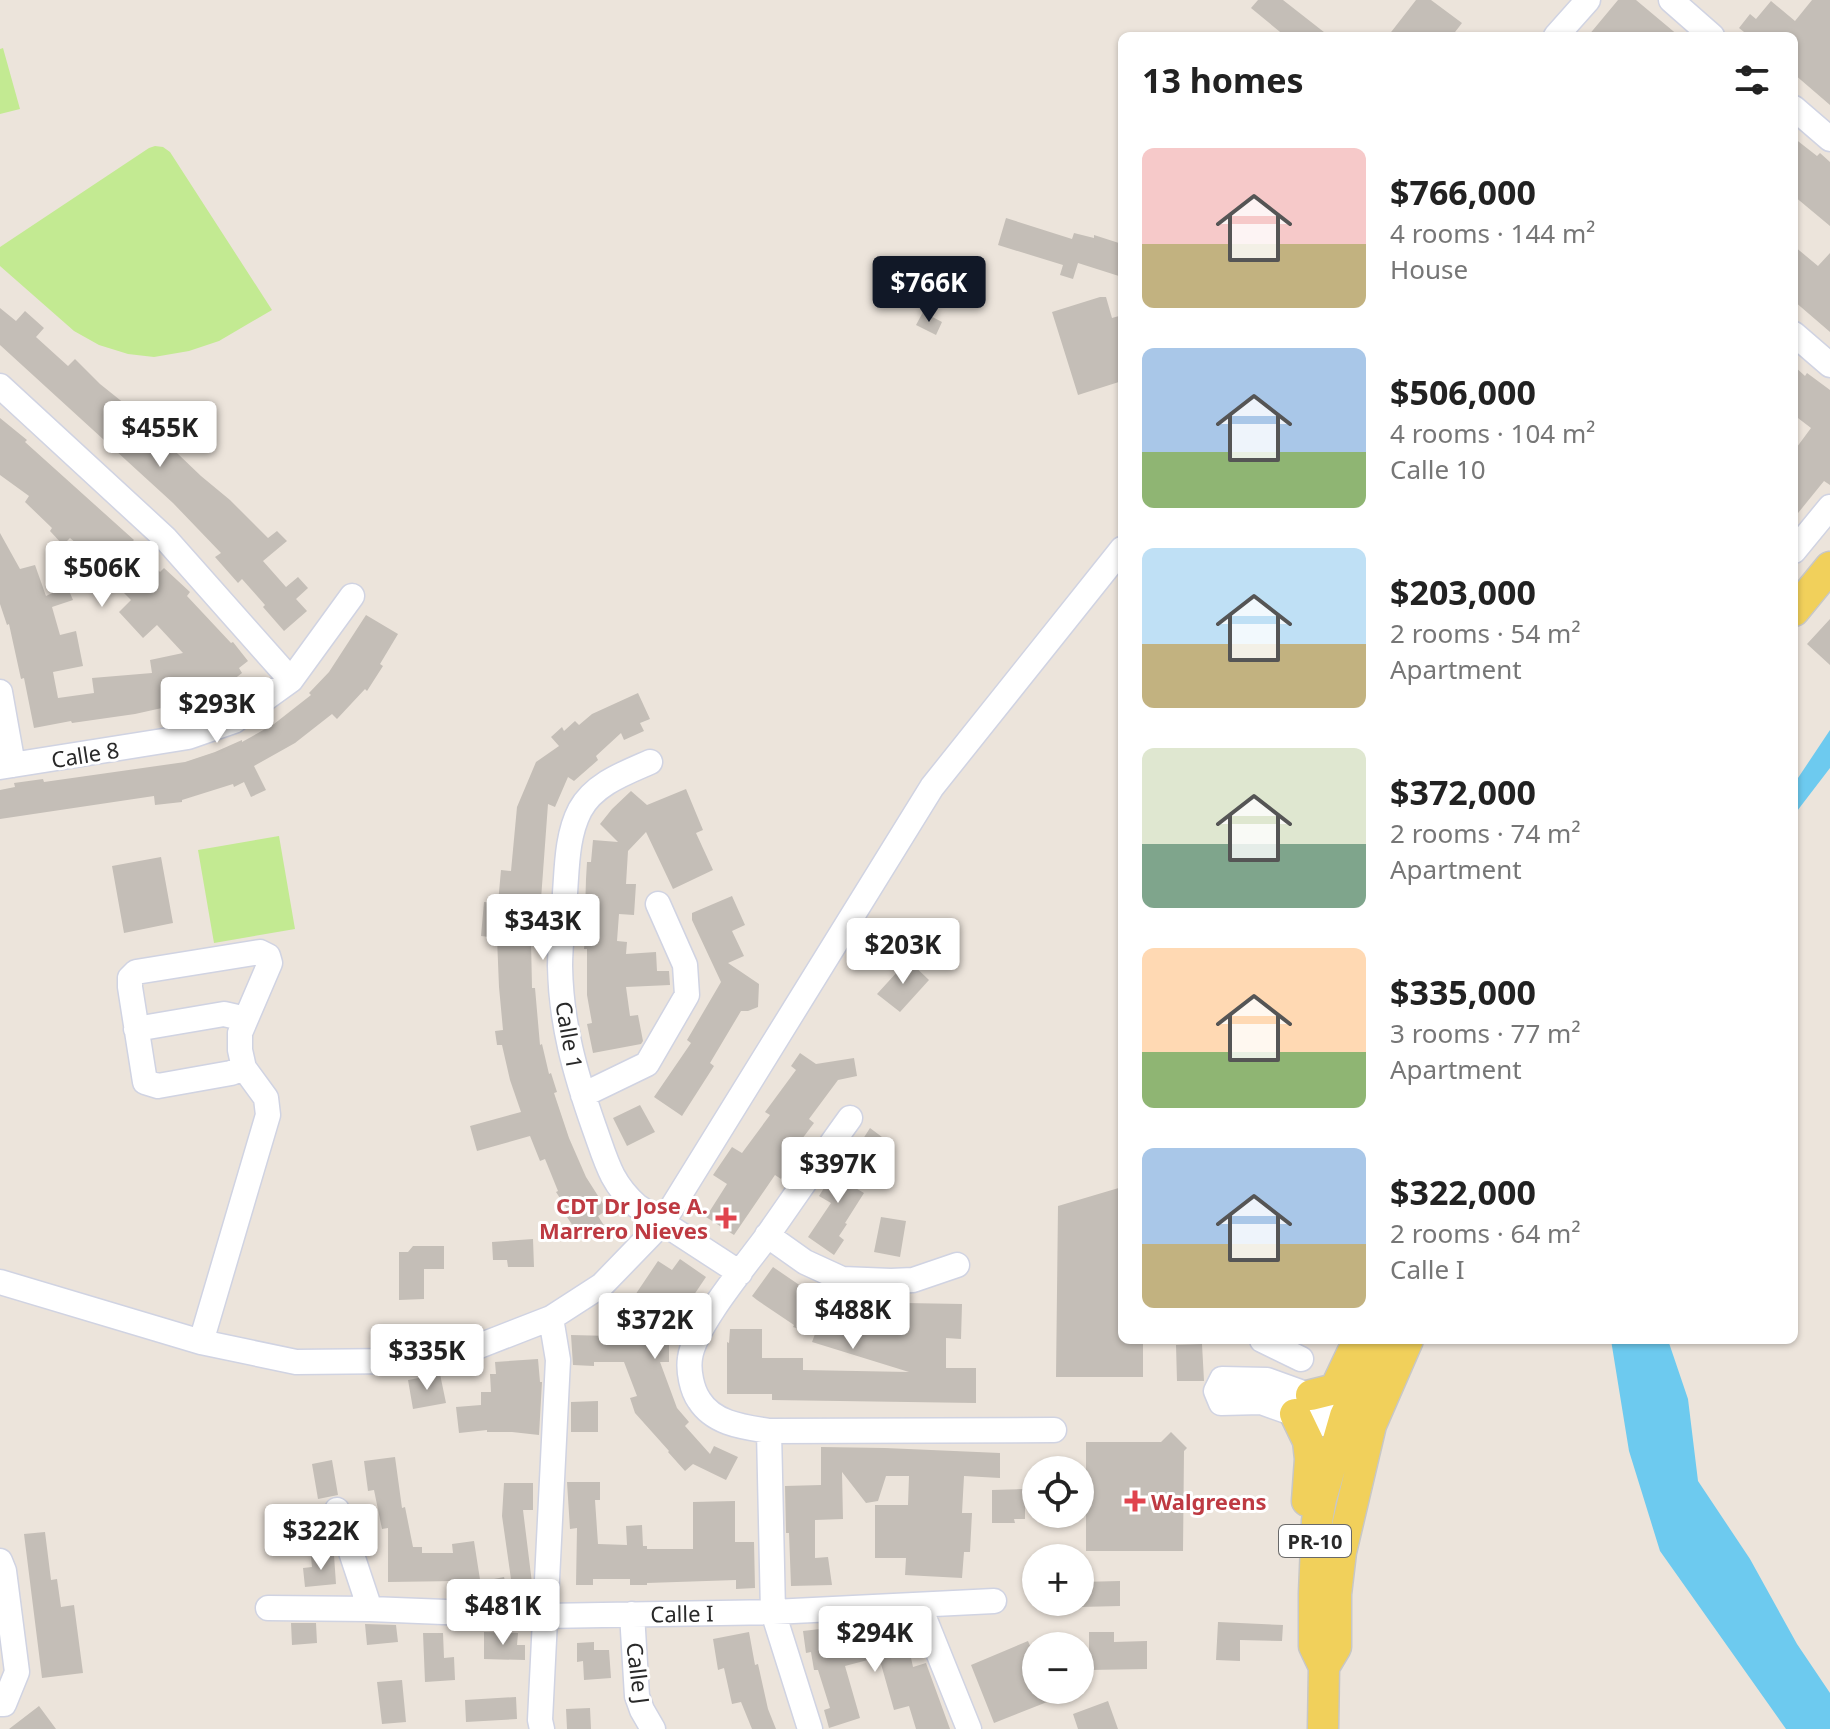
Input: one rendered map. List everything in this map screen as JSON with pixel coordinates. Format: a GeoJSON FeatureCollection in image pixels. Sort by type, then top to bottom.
{"type":"FeatureCollection","features":[{"type":"Feature","properties":{"kind":"main road"},"geometry":{"type":"LineString","coordinates":[[1798,606],[1830,567]]}},
{"type":"Feature","properties":{"kind":"main road"},"geometry":{"type":"LineString","coordinates":[[1315,1549],[1305,1526],[1310,1459],[1303,1405],[1335,1389],[1356,1344]]}},
{"type":"Feature","properties":{"kind":"main road","name":"PR-10"},"geometry":{"type":"LineString","coordinates":[[1324,1667],[1336,1647],[1336,1594],[1358,1420],[1380,1344]]}},
{"type":"Feature","properties":{"kind":"main road","name":"PR-10"},"geometry":{"type":"LineString","coordinates":[[1323,1729],[1324,1667],[1314,1646],[1315,1549],[1321,1499],[1358,1420],[1406,1344]]}},
{"type":"Feature","properties":{"kind":"street"},"geometry":{"type":"LineString","coordinates":[[1560,32],[1588,0]]}},
{"type":"Feature","properties":{"kind":"street"},"geometry":{"type":"LineString","coordinates":[[1671,0],[1707,32]]}},
{"type":"Feature","properties":{"kind":"street"},"geometry":{"type":"LineString","coordinates":[[1798,111],[1830,139]]}},
{"type":"Feature","properties":{"kind":"street"},"geometry":{"type":"LineString","coordinates":[[1798,337],[1830,365]]}},
{"type":"Feature","properties":{"kind":"street"},"geometry":{"type":"LineString","coordinates":[[0,386],[165,538],[291,680]]}},
{"type":"Feature","properties":{"kind":"street"},"geometry":{"type":"LineString","coordinates":[[1798,546],[1830,507]]}},
{"type":"Feature","properties":{"kind":"street"},"geometry":{"type":"LineString","coordinates":[[0,1282],[201,1342],[296,1362],[399,1361],[474,1348],[551,1318],[602,1285],[663,1222],[932,787],[1118,554]]}},
{"type":"Feature","properties":{"kind":"street","name":"Calle 8"},"geometry":{"type":"LineString","coordinates":[[7,766],[188,737],[234,721],[291,680],[352,596]]}},
{"type":"Feature","properties":{"kind":"street"},"geometry":{"type":"LineString","coordinates":[[0,692],[7,766]]}},
{"type":"Feature","properties":{"kind":"street","name":"Calle 1"},"geometry":{"type":"LineString","coordinates":[[650,762],[616,777],[596,791],[581,808],[572,832],[560,965],[567,1037],[610,1172],[622,1193],[740,1273]]}},
{"type":"Feature","properties":{"kind":"street"},"geometry":{"type":"LineString","coordinates":[[583,1095],[647,1064],[687,995],[685,965],[658,904]]}},
{"type":"Feature","properties":{"kind":"street"},"geometry":{"type":"LineString","coordinates":[[201,1342],[268,1115],[266,1098],[244,1068],[240,1033],[270,963],[268,956],[260,952],[136,972],[130,978],[145,1082],[158,1086],[173,1084],[244,1068]]}},
{"type":"Feature","properties":{"kind":"street"},"geometry":{"type":"LineString","coordinates":[[136,1029],[224,1014],[246,1019]]}},
{"type":"Feature","properties":{"kind":"street"},"geometry":{"type":"LineString","coordinates":[[850,1118],[697,1338],[690,1359],[691,1379],[698,1399],[713,1416],[737,1425],[769,1431],[1054,1430]]}},
{"type":"Feature","properties":{"kind":"street"},"geometry":{"type":"LineString","coordinates":[[767,1235],[805,1262],[842,1279],[913,1280],[957,1265]]}},
{"type":"Feature","properties":{"kind":"street"},"geometry":{"type":"LineString","coordinates":[[542,1729],[544,1616],[558,1360],[551,1318]]}},
{"type":"Feature","properties":{"kind":"street"},"geometry":{"type":"LineString","coordinates":[[1270,1344],[1301,1359]]}},
{"type":"Feature","properties":{"kind":"street"},"geometry":{"type":"LineString","coordinates":[[1221,1391],[1267,1380],[1303,1405],[1331,1403],[1358,1420]]}},
{"type":"Feature","properties":{"kind":"street"},"geometry":{"type":"LineString","coordinates":[[769,1431],[773,1612],[810,1729]]}},
{"type":"Feature","properties":{"kind":"street"},"geometry":{"type":"LineString","coordinates":[[337,1510],[370,1609]]}},
{"type":"Feature","properties":{"kind":"street"},"geometry":{"type":"LineString","coordinates":[[0,1561],[4,1571],[17,1672],[4,1704],[0,1704]]}},
{"type":"Feature","properties":{"kind":"street","name":"Calle I"},"geometry":{"type":"LineString","coordinates":[[268,1608],[544,1616],[773,1612],[994,1601]]}},
{"type":"Feature","properties":{"kind":"street"},"geometry":{"type":"LineString","coordinates":[[919,1605],[969,1729]]}},
{"type":"Feature","properties":{"kind":"street","name":"Calle J"},"geometry":{"type":"LineString","coordinates":[[632,1614],[637,1696],[653,1729]]}},
{"type":"Feature","properties":{"kind":"green space"},"geometry":{"type":"Polygon","coordinates":[[[3,48],[20,109],[0,114],[0,49],[3,48]]]}},
{"type":"Feature","properties":{"kind":"green space"},"geometry":{"type":"Polygon","coordinates":[[[155,146],[170,152],[272,310],[219,341],[189,351],[154,357],[128,354],[99,345],[74,331],[0,266],[0,247],[155,146]]]}},
{"type":"Feature","properties":{"kind":"green space"},"geometry":{"type":"Polygon","coordinates":[[[279,836],[295,929],[214,943],[198,850],[279,836]]]}},
{"type":"Feature","properties":{"kind":"water"},"geometry":{"type":"Polygon","coordinates":[[[1830,730],[1830,768],[1798,810],[1798,778],[1830,730]]]}},
{"type":"Feature","properties":{"kind":"water"},"geometry":{"type":"Polygon","coordinates":[[[1612,1344],[1669,1344],[1688,1399],[1698,1481],[1750,1559],[1797,1644],[1830,1693],[1830,1729],[1786,1729],[1660,1551],[1629,1451],[1612,1344]]]}},
{"type":"Feature","properties":{"kind":"building"},"geometry":{"type":"Polygon","coordinates":[[[1258,0],[1283,0],[1324,32],[1280,32],[1251,8],[1258,0]]]}},
{"type":"Feature","properties":{"kind":"building"},"geometry":{"type":"Polygon","coordinates":[[[1416,0],[1431,0],[1462,23],[1455,32],[1391,32],[1416,0]]]}},
{"type":"Feature","properties":{"kind":"building"},"geometry":{"type":"Polygon","coordinates":[[[1618,0],[1636,0],[1674,32],[1591,32],[1618,0]]]}},
{"type":"Feature","properties":{"kind":"building"},"geometry":{"type":"Polygon","coordinates":[[[1812,0],[1830,0],[1830,105],[1798,77],[1798,32],[1744,32],[1739,28],[1750,14],[1756,19],[1771,1],[1795,21],[1812,0]]]}},
{"type":"Feature","properties":{"kind":"building"},"geometry":{"type":"Polygon","coordinates":[[[1798,141],[1830,162],[1830,226],[1798,199],[1798,141]]]}},
{"type":"Feature","properties":{"kind":"building"},"geometry":{"type":"Polygon","coordinates":[[[1006,218],[1072,239],[1074,233],[1094,238],[1094,235],[1118,243],[1118,276],[1078,263],[1073,279],[1060,275],[1063,265],[998,245],[1006,218]]]}},
{"type":"Feature","properties":{"kind":"building"},"geometry":{"type":"Polygon","coordinates":[[[1798,249],[1818,266],[1830,253],[1830,332],[1798,304],[1798,249]]]}},
{"type":"Feature","properties":{"kind":"building"},"geometry":{"type":"Polygon","coordinates":[[[1106,297],[1112,318],[1118,316],[1118,382],[1078,395],[1052,312],[1106,297]]]}},
{"type":"Feature","properties":{"kind":"building"},"geometry":{"type":"Polygon","coordinates":[[[0,308],[16,321],[25,311],[44,328],[36,337],[68,366],[75,359],[268,538],[277,531],[287,541],[263,561],[286,587],[298,577],[308,588],[296,599],[307,611],[284,631],[242,579],[238,583],[215,557],[221,553],[173,503],[0,345],[0,308]]]}},
{"type":"Feature","properties":{"kind":"building"},"geometry":{"type":"Polygon","coordinates":[[[923,312],[942,322],[936,335],[916,325],[923,312]]]}},
{"type":"Feature","properties":{"kind":"building"},"geometry":{"type":"Polygon","coordinates":[[[1798,370],[1830,390],[1830,485],[1824,481],[1798,513],[1798,446],[1811,428],[1798,418],[1798,370]]]}},
{"type":"Feature","properties":{"kind":"building"},"geometry":{"type":"Polygon","coordinates":[[[0,418],[134,540],[131,543],[160,572],[164,568],[190,592],[187,596],[248,661],[239,668],[242,673],[215,697],[172,710],[171,706],[34,728],[24,678],[21,679],[9,624],[0,604],[0,533],[20,569],[35,565],[46,596],[67,586],[73,600],[52,607],[60,635],[76,631],[83,666],[53,672],[58,698],[94,693],[92,678],[152,673],[150,660],[183,653],[157,625],[143,638],[119,612],[131,600],[105,574],[108,571],[70,538],[63,545],[50,531],[52,528],[25,502],[29,496],[0,475],[0,418]]]}},
{"type":"Feature","properties":{"kind":"building"},"geometry":{"type":"Polygon","coordinates":[[[366,615],[398,634],[380,664],[383,666],[367,691],[365,689],[337,719],[332,714],[295,743],[254,766],[266,790],[251,797],[244,782],[182,802],[155,805],[154,796],[0,819],[0,790],[15,787],[14,783],[43,779],[44,782],[185,762],[242,742],[274,724],[311,695],[309,693],[329,672],[366,615]]]}},
{"type":"Feature","properties":{"kind":"building"},"geometry":{"type":"Polygon","coordinates":[[[1830,619],[1830,665],[1807,644],[1830,619]]]}},
{"type":"Feature","properties":{"kind":"building"},"geometry":{"type":"Polygon","coordinates":[[[638,693],[650,719],[640,723],[644,731],[624,740],[621,733],[596,756],[598,760],[574,781],[568,777],[555,807],[548,804],[538,940],[531,940],[532,988],[535,988],[540,1045],[569,1138],[586,1177],[607,1210],[598,1216],[605,1227],[583,1241],[567,1217],[571,1215],[556,1192],[545,1159],[540,1161],[530,1136],[477,1151],[470,1126],[521,1112],[502,1045],[497,1045],[495,1031],[503,1030],[497,938],[481,936],[484,902],[498,903],[501,870],[511,871],[517,807],[536,762],[559,746],[551,737],[562,727],[564,731],[575,721],[579,725],[592,714],[638,693]]]}},
{"type":"Feature","properties":{"kind":"building"},"geometry":{"type":"Polygon","coordinates":[[[686,789],[703,830],[696,833],[713,870],[673,889],[646,832],[628,851],[626,884],[636,884],[634,915],[619,914],[617,941],[627,942],[626,954],[656,952],[657,971],[669,971],[670,985],[626,987],[630,1016],[638,1015],[643,1041],[641,1044],[593,1053],[587,1024],[592,1023],[587,995],[587,949],[584,949],[587,862],[591,862],[593,840],[618,842],[600,824],[631,791],[647,805],[686,789]]]}},
{"type":"Feature","properties":{"kind":"building"},"geometry":{"type":"Polygon","coordinates":[[[161,857],[173,923],[124,933],[112,866],[161,857]]]}},
{"type":"Feature","properties":{"kind":"building"},"geometry":{"type":"Polygon","coordinates":[[[732,896],[745,925],[732,931],[744,956],[728,963],[759,984],[758,1007],[741,1011],[710,1063],[714,1066],[682,1116],[654,1097],[691,1043],[687,1040],[721,982],[692,920],[692,913],[732,896]]]}},
{"type":"Feature","properties":{"kind":"building"},"geometry":{"type":"Polygon","coordinates":[[[908,960],[929,980],[900,1012],[877,994],[908,960]]]}},
{"type":"Feature","properties":{"kind":"building"},"geometry":{"type":"Polygon","coordinates":[[[800,1053],[816,1064],[854,1058],[857,1076],[838,1080],[809,1119],[814,1123],[796,1147],[801,1151],[781,1179],[775,1175],[734,1235],[706,1217],[727,1184],[713,1175],[732,1147],[742,1153],[770,1115],[765,1112],[796,1070],[791,1066],[800,1053]]]}},
{"type":"Feature","properties":{"kind":"building"},"geometry":{"type":"Polygon","coordinates":[[[640,1105],[655,1132],[627,1146],[613,1118],[640,1105]]]}},
{"type":"Feature","properties":{"kind":"building"},"geometry":{"type":"Polygon","coordinates":[[[870,1128],[894,1146],[878,1170],[854,1153],[870,1128]]]}},
{"type":"Feature","properties":{"kind":"building"},"geometry":{"type":"Polygon","coordinates":[[[847,1151],[862,1162],[847,1183],[864,1193],[845,1223],[839,1236],[844,1240],[834,1255],[808,1237],[831,1203],[819,1196],[847,1151]]]}},
{"type":"Feature","properties":{"kind":"building"},"geometry":{"type":"Polygon","coordinates":[[[1118,1188],[1118,1344],[1143,1344],[1143,1377],[1056,1377],[1058,1206],[1118,1188]]]}},
{"type":"Feature","properties":{"kind":"building"},"geometry":{"type":"Polygon","coordinates":[[[881,1217],[906,1221],[900,1257],[874,1252],[881,1217]]]}},
{"type":"Feature","properties":{"kind":"building"},"geometry":{"type":"Polygon","coordinates":[[[533,1239],[534,1267],[508,1267],[507,1260],[493,1260],[492,1242],[533,1239]]]}},
{"type":"Feature","properties":{"kind":"building"},"geometry":{"type":"Polygon","coordinates":[[[413,1246],[444,1246],[444,1269],[424,1269],[424,1299],[399,1300],[399,1252],[408,1252],[413,1246]]]}},
{"type":"Feature","properties":{"kind":"building"},"geometry":{"type":"Polygon","coordinates":[[[680,1259],[706,1277],[669,1332],[669,1362],[660,1362],[677,1408],[689,1422],[685,1426],[710,1454],[714,1446],[738,1457],[726,1480],[693,1464],[685,1471],[668,1452],[635,1413],[630,1398],[637,1396],[624,1362],[573,1365],[571,1335],[611,1336],[611,1310],[623,1313],[658,1261],[672,1270],[680,1259]]]}},
{"type":"Feature","properties":{"kind":"building"},"geometry":{"type":"Polygon","coordinates":[[[773,1267],[814,1295],[834,1301],[831,1309],[871,1310],[870,1306],[905,1306],[905,1303],[962,1304],[961,1339],[946,1338],[946,1368],[976,1368],[976,1403],[772,1400],[772,1394],[727,1394],[730,1329],[762,1329],[762,1358],[803,1358],[803,1370],[909,1372],[812,1342],[815,1334],[793,1327],[757,1300],[752,1296],[773,1267]]]}},
{"type":"Feature","properties":{"kind":"building"},"geometry":{"type":"Polygon","coordinates":[[[1202,1344],[1204,1381],[1177,1381],[1176,1345],[1202,1344]]]}},
{"type":"Feature","properties":{"kind":"building"},"geometry":{"type":"Polygon","coordinates":[[[538,1359],[542,1382],[539,1435],[487,1430],[459,1433],[456,1407],[481,1405],[481,1392],[491,1392],[490,1374],[496,1374],[495,1362],[538,1359]]]}},
{"type":"Feature","properties":{"kind":"building"},"geometry":{"type":"Polygon","coordinates":[[[440,1374],[446,1403],[413,1409],[408,1380],[440,1374]]]}},
{"type":"Feature","properties":{"kind":"building"},"geometry":{"type":"Polygon","coordinates":[[[598,1401],[598,1432],[571,1432],[571,1402],[598,1401]]]}},
{"type":"Feature","properties":{"kind":"building","name":"Walgreens"},"geometry":{"type":"Polygon","coordinates":[[[1171,1432],[1187,1448],[1184,1451],[1183,1551],[1094,1551],[1094,1544],[1086,1544],[1086,1528],[1094,1528],[1094,1456],[1086,1456],[1086,1442],[1161,1442],[1171,1432]]]}},
{"type":"Feature","properties":{"kind":"building"},"geometry":{"type":"Polygon","coordinates":[[[821,1447],[1000,1453],[1000,1478],[964,1476],[962,1513],[972,1513],[970,1552],[964,1552],[962,1578],[905,1575],[906,1558],[875,1558],[875,1505],[908,1505],[909,1476],[886,1476],[878,1501],[866,1503],[842,1472],[843,1519],[815,1520],[815,1558],[828,1557],[832,1585],[791,1586],[785,1486],[821,1485],[821,1447]]]}},
{"type":"Feature","properties":{"kind":"building"},"geometry":{"type":"Polygon","coordinates":[[[395,1457],[402,1508],[405,1507],[413,1547],[422,1547],[422,1553],[453,1553],[452,1544],[474,1541],[481,1586],[459,1589],[457,1581],[388,1582],[388,1528],[382,1529],[374,1490],[368,1491],[364,1461],[395,1457]]]}},
{"type":"Feature","properties":{"kind":"building"},"geometry":{"type":"Polygon","coordinates":[[[332,1460],[338,1495],[318,1499],[312,1464],[332,1460]]]}},
{"type":"Feature","properties":{"kind":"building"},"geometry":{"type":"Polygon","coordinates":[[[567,1482],[600,1482],[600,1500],[595,1500],[598,1544],[627,1545],[626,1526],[642,1525],[643,1546],[647,1549],[693,1549],[693,1502],[735,1501],[735,1542],[754,1542],[755,1588],[736,1589],[736,1580],[630,1585],[630,1579],[593,1579],[593,1585],[576,1585],[577,1528],[570,1529],[567,1482]]]}},
{"type":"Feature","properties":{"kind":"building"},"geometry":{"type":"Polygon","coordinates":[[[504,1483],[533,1483],[533,1510],[523,1510],[532,1583],[512,1586],[502,1516],[504,1483]]]}},
{"type":"Feature","properties":{"kind":"building"},"geometry":{"type":"Polygon","coordinates":[[[1022,1489],[1022,1519],[1014,1519],[1015,1523],[992,1523],[992,1490],[1022,1489]]]}},
{"type":"Feature","properties":{"kind":"building"},"geometry":{"type":"Polygon","coordinates":[[[45,1532],[51,1580],[57,1579],[61,1607],[74,1605],[83,1673],[42,1678],[24,1534],[45,1532]]]}},
{"type":"Feature","properties":{"kind":"building"},"geometry":{"type":"Polygon","coordinates":[[[334,1555],[336,1584],[305,1587],[303,1568],[312,1567],[311,1557],[334,1555]]]}},
{"type":"Feature","properties":{"kind":"building"},"geometry":{"type":"Polygon","coordinates":[[[504,1577],[508,1593],[488,1597],[484,1581],[504,1577]]]}},
{"type":"Feature","properties":{"kind":"building"},"geometry":{"type":"Polygon","coordinates":[[[1120,1581],[1120,1606],[1094,1607],[1094,1582],[1120,1581]]]}},
{"type":"Feature","properties":{"kind":"building"},"geometry":{"type":"Polygon","coordinates":[[[903,1621],[913,1667],[926,1663],[950,1729],[916,1729],[909,1706],[894,1710],[879,1657],[845,1666],[860,1718],[829,1728],[824,1710],[830,1708],[818,1670],[814,1670],[811,1652],[806,1653],[803,1631],[837,1627],[840,1649],[867,1645],[862,1626],[903,1621]]]}},
{"type":"Feature","properties":{"kind":"building"},"geometry":{"type":"Polygon","coordinates":[[[1218,1622],[1283,1625],[1282,1641],[1240,1640],[1240,1661],[1216,1660],[1218,1622]]]}},
{"type":"Feature","properties":{"kind":"building"},"geometry":{"type":"Polygon","coordinates":[[[291,1623],[316,1623],[317,1643],[292,1645],[291,1623]]]}},
{"type":"Feature","properties":{"kind":"building"},"geometry":{"type":"Polygon","coordinates":[[[365,1624],[396,1625],[398,1642],[367,1645],[365,1624]]]}},
{"type":"Feature","properties":{"kind":"building"},"geometry":{"type":"Polygon","coordinates":[[[484,1632],[518,1633],[517,1645],[525,1645],[525,1660],[484,1659],[484,1632]]]}},
{"type":"Feature","properties":{"kind":"building"},"geometry":{"type":"Polygon","coordinates":[[[749,1632],[755,1665],[758,1664],[776,1729],[752,1729],[741,1702],[732,1704],[724,1668],[718,1670],[713,1639],[749,1632]]]}},
{"type":"Feature","properties":{"kind":"building"},"geometry":{"type":"Polygon","coordinates":[[[1094,1632],[1114,1632],[1114,1642],[1147,1641],[1147,1669],[1094,1670],[1094,1632]]]}},
{"type":"Feature","properties":{"kind":"building"},"geometry":{"type":"Polygon","coordinates":[[[423,1633],[443,1633],[444,1658],[454,1657],[455,1680],[425,1682],[423,1633]]]}},
{"type":"Feature","properties":{"kind":"building"},"geometry":{"type":"Polygon","coordinates":[[[594,1642],[594,1650],[609,1650],[611,1678],[584,1680],[583,1661],[577,1662],[577,1643],[594,1642]]]}},
{"type":"Feature","properties":{"kind":"building"},"geometry":{"type":"Polygon","coordinates":[[[1022,1644],[1022,1704],[1042,1704],[994,1723],[971,1665],[1022,1644]]]}},
{"type":"Feature","properties":{"kind":"building"},"geometry":{"type":"Polygon","coordinates":[[[402,1680],[406,1722],[382,1724],[377,1682],[402,1680]]]}},
{"type":"Feature","properties":{"kind":"building"},"geometry":{"type":"Polygon","coordinates":[[[516,1697],[517,1719],[466,1722],[465,1700],[516,1697]]]}},
{"type":"Feature","properties":{"kind":"building"},"geometry":{"type":"Polygon","coordinates":[[[1108,1701],[1118,1729],[1078,1729],[1073,1714],[1108,1701]]]}},
{"type":"Feature","properties":{"kind":"building"},"geometry":{"type":"Polygon","coordinates":[[[39,1706],[56,1729],[9,1729],[39,1706]]]}},
{"type":"Feature","properties":{"kind":"building"},"geometry":{"type":"Polygon","coordinates":[[[590,1708],[591,1729],[567,1729],[566,1709],[590,1708]]]}},
{"type":"Feature","properties":{"kind":"place","name":"CDT Dr Jose A. Marrero Nieves"},"geometry":{"type":"Point","coordinates":[726,1218]}},
{"type":"Feature","properties":{"kind":"place","name":"Walgreens"},"geometry":{"type":"Point","coordinates":[1135,1501]}}]}
